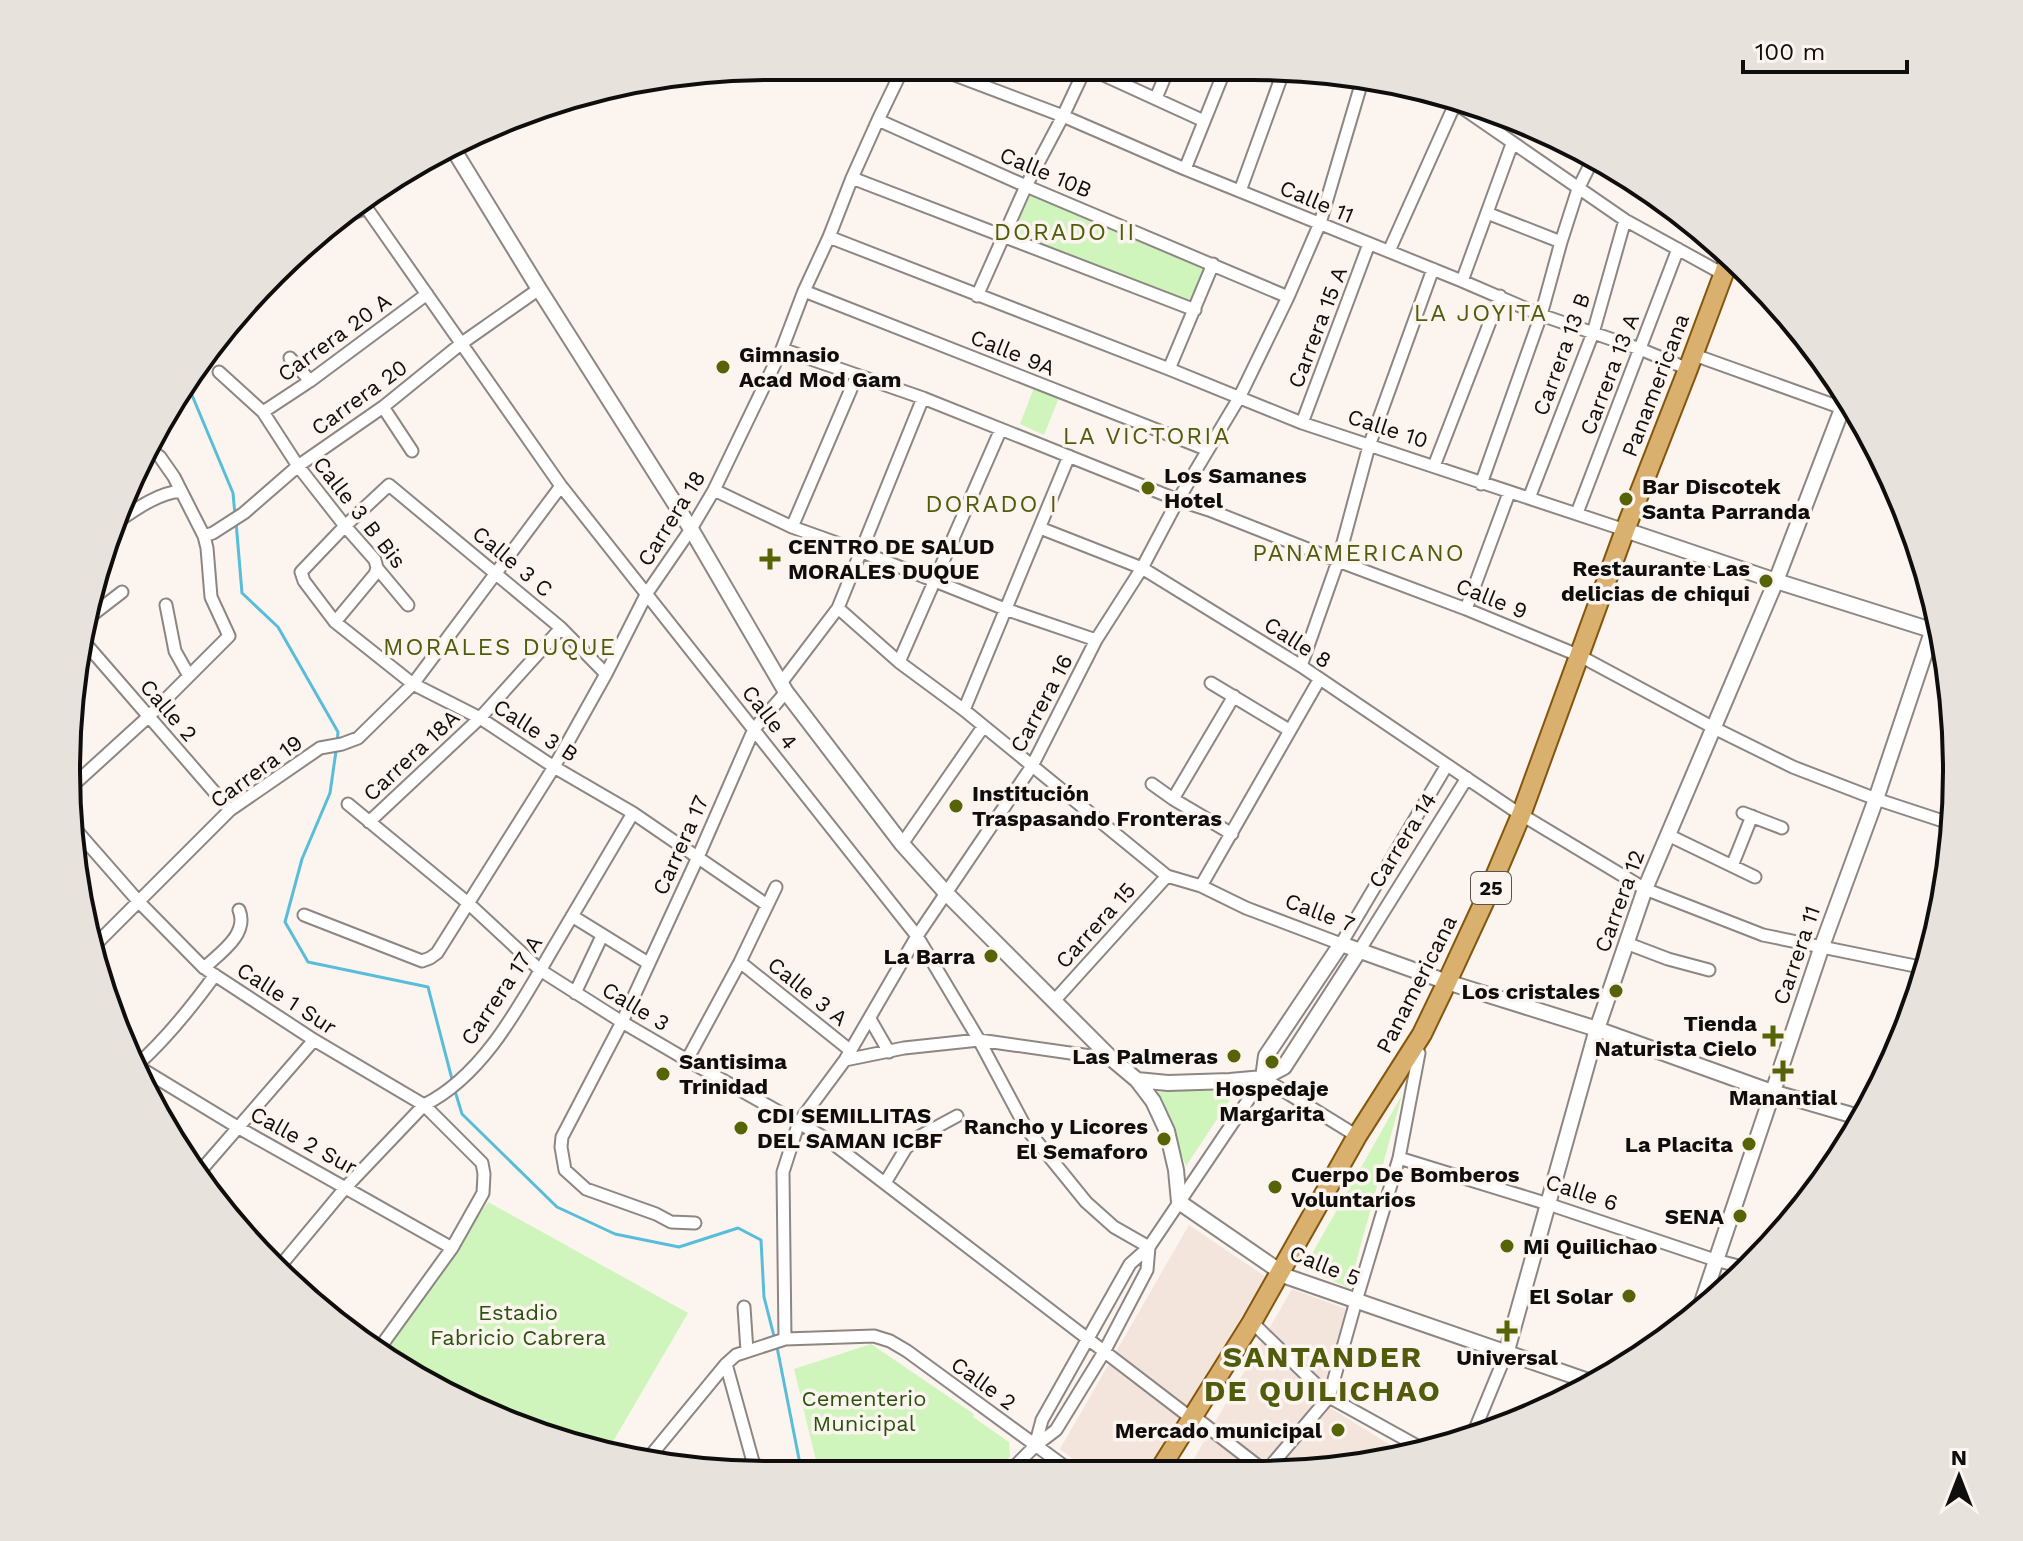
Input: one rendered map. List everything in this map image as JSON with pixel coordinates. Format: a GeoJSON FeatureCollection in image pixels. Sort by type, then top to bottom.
{"type":"FeatureCollection","features":[{"type":"Feature","properties":{"kind":"main road","name":"Panamericana"},"geometry":{"type":"LineString","coordinates":[[1175,1461],[1195,1419],[1252,1322],[1419,1053],[1524,816],[1728,269]]}},
{"type":"Feature","properties":{"kind":"main road","name":"Panamericana"},"geometry":{"type":"LineString","coordinates":[[1166,1461],[1258,1328],[1357,1136],[1451,983]]}},
{"type":"Feature","properties":{"kind":"street","name":"Carrera 18"},"geometry":{"type":"LineString","coordinates":[[304,915],[422,961],[437,953],[554,767],[647,593],[714,490],[782,349],[852,178],[897,80]]}},
{"type":"Feature","properties":{"kind":"street","name":"Calle 11"},"geometry":{"type":"LineString","coordinates":[[968,80],[1063,116],[1541,315],[1640,349],[1836,402]]}},
{"type":"Feature","properties":{"kind":"street"},"geometry":{"type":"LineString","coordinates":[[977,296],[1026,186],[1080,80]]}},
{"type":"Feature","properties":{"kind":"street"},"geometry":{"type":"LineString","coordinates":[[1115,80],[1204,121]]}},
{"type":"Feature","properties":{"kind":"street"},"geometry":{"type":"LineString","coordinates":[[1156,98],[1164,80]]}},
{"type":"Feature","properties":{"kind":"street"},"geometry":{"type":"LineString","coordinates":[[1185,169],[1221,80]]}},
{"type":"Feature","properties":{"kind":"street"},"geometry":{"type":"LineString","coordinates":[[1240,191],[1280,81]]}},
{"type":"Feature","properties":{"kind":"street","name":"Carrera 16"},"geometry":{"type":"LineString","coordinates":[[782,1340],[783,1172],[799,1122],[848,1056],[917,936],[1032,766],[1096,640],[1142,568],[1178,500],[1239,398],[1320,223],[1360,89]]}},
{"type":"Feature","properties":{"kind":"street"},"geometry":{"type":"LineString","coordinates":[[1389,251],[1452,110]]}},
{"type":"Feature","properties":{"kind":"street"},"geometry":{"type":"LineString","coordinates":[[1473,117],[1625,220],[1678,249],[1725,267]]}},
{"type":"Feature","properties":{"kind":"street","name":"Calle 10B"},"geometry":{"type":"LineString","coordinates":[[878,120],[1288,297]]}},
{"type":"Feature","properties":{"kind":"street"},"geometry":{"type":"LineString","coordinates":[[1462,281],[1512,144]]}},
{"type":"Feature","properties":{"kind":"street"},"geometry":{"type":"LineString","coordinates":[[457,155],[691,529],[784,688],[902,844],[947,894],[1112,1059],[1137,1080],[1153,1101],[1167,1131],[1179,1202]]}},
{"type":"Feature","properties":{"kind":"street"},"geometry":{"type":"LineString","coordinates":[[1481,484],[1541,315],[1578,189],[1589,168]]}},
{"type":"Feature","properties":{"kind":"street"},"geometry":{"type":"LineString","coordinates":[[852,178],[1195,310]]}},
{"type":"Feature","properties":{"kind":"street","name":"Calle 4"},"geometry":{"type":"LineString","coordinates":[[368,210],[561,486],[917,936],[979,1040],[1026,1128],[1086,1202],[1114,1227],[1149,1247]]}},
{"type":"Feature","properties":{"kind":"street"},"geometry":{"type":"LineString","coordinates":[[1487,213],[1561,242]]}},
{"type":"Feature","properties":{"kind":"street","name":"Carrera 13 B"},"geometry":{"type":"LineString","coordinates":[[1529,498],[1593,333],[1625,220]]}},
{"type":"Feature","properties":{"kind":"street","name":"Calle 10"},"geometry":{"type":"LineString","coordinates":[[829,237],[1302,423],[1928,630]]}},
{"type":"Feature","properties":{"kind":"street","name":"Carrera 15 A"},"geometry":{"type":"LineString","coordinates":[[1302,423],[1369,244]]}},
{"type":"Feature","properties":{"kind":"street","name":"Carrera 13 A"},"geometry":{"type":"LineString","coordinates":[[1577,513],[1678,249]]}},
{"type":"Feature","properties":{"kind":"street"},"geometry":{"type":"LineString","coordinates":[[1169,369],[1213,264]]}},
{"type":"Feature","properties":{"kind":"street"},"geometry":{"type":"LineString","coordinates":[[1301,666],[1338,561],[1369,446],[1433,269]]}},
{"type":"Feature","properties":{"kind":"street","name":"Carrera 20"},"geometry":{"type":"LineString","coordinates":[[208,534],[244,513],[298,466],[383,407],[462,343],[539,289]]}},
{"type":"Feature","properties":{"kind":"street","name":"Calle 9A"},"geometry":{"type":"LineString","coordinates":[[804,291],[1208,450]]}},
{"type":"Feature","properties":{"kind":"street","name":"Carrera 20 A"},"geometry":{"type":"LineString","coordinates":[[263,412],[427,294]]}},
{"type":"Feature","properties":{"kind":"street"},"geometry":{"type":"LineString","coordinates":[[1434,466],[1500,296]]}},
{"type":"Feature","properties":{"kind":"street","name":"Calle 9"},"geometry":{"type":"LineString","coordinates":[[782,349],[923,398],[1178,500],[1466,609],[1584,658],[1793,767],[1941,821]]}},
{"type":"Feature","properties":{"kind":"street"},"geometry":{"type":"LineString","coordinates":[[290,358],[310,381]]}},
{"type":"Feature","properties":{"kind":"street","name":"Calle 3 B Bis"},"geometry":{"type":"LineString","coordinates":[[219,372],[263,412],[298,466],[408,605]]}},
{"type":"Feature","properties":{"kind":"street"},"geometry":{"type":"LineString","coordinates":[[792,527],[857,375]]}},
{"type":"Feature","properties":{"kind":"street","name":"Carrera 17"},"geometry":{"type":"LineString","coordinates":[[695,1223],[671,1222],[586,1189],[565,1170],[562,1137],[622,1022],[754,729],[838,608],[923,398]]}},
{"type":"Feature","properties":{"kind":"street"},"geometry":{"type":"LineString","coordinates":[[383,407],[412,451]]}},
{"type":"Feature","properties":{"kind":"street","name":"Carrera 12"},"geometry":{"type":"LineString","coordinates":[[1478,1423],[1506,1354],[1597,1029],[1645,889],[1845,416]]}},
{"type":"Feature","properties":{"kind":"street"},"geometry":{"type":"LineString","coordinates":[[899,662],[1001,429]]}},
{"type":"Feature","properties":{"kind":"street"},"geometry":{"type":"LineString","coordinates":[[80,779],[229,636],[211,597],[208,534],[157,455]]}},
{"type":"Feature","properties":{"kind":"street"},"geometry":{"type":"LineString","coordinates":[[964,710],[1069,456]]}},
{"type":"Feature","properties":{"kind":"street","name":"Calle 3 C"},"geometry":{"type":"LineString","coordinates":[[345,526],[389,485],[561,628],[606,674]]}},
{"type":"Feature","properties":{"kind":"street","name":"Carrera 19"},"geometry":{"type":"LineString","coordinates":[[101,939],[230,810],[320,748],[358,738],[413,684],[561,486]]}},
{"type":"Feature","properties":{"kind":"street"},"geometry":{"type":"LineString","coordinates":[[714,490],[792,527],[1005,609],[1096,640]]}},
{"type":"Feature","properties":{"kind":"street"},"geometry":{"type":"LineString","coordinates":[[130,514],[156,499],[181,491]]}},
{"type":"Feature","properties":{"kind":"street"},"geometry":{"type":"LineString","coordinates":[[1466,609],[1509,493]]}},
{"type":"Feature","properties":{"kind":"street","name":"Calle 3 B"},"geometry":{"type":"LineString","coordinates":[[345,526],[301,572],[304,581],[335,622],[413,684],[480,718],[554,767],[633,813],[767,905]]}},
{"type":"Feature","properties":{"kind":"street","name":"Calle 8"},"geometry":{"type":"LineString","coordinates":[[1040,528],[1142,568],[1301,666],[1524,816],[1645,889],[1763,935],[1914,966]]}},
{"type":"Feature","properties":{"kind":"street"},"geometry":{"type":"LineString","coordinates":[[335,622],[377,568]]}},
{"type":"Feature","properties":{"kind":"street"},"geometry":{"type":"LineString","coordinates":[[100,609],[122,592]]}},
{"type":"Feature","properties":{"kind":"street"},"geometry":{"type":"LineString","coordinates":[[166,605],[175,651],[189,676]]}},
{"type":"Feature","properties":{"kind":"street","name":"Calle 7"},"geometry":{"type":"LineString","coordinates":[[838,608],[899,662],[964,710],[1167,876],[1201,886],[1246,908],[1359,951],[1597,1029],[1772,1092],[1851,1115]]}},
{"type":"Feature","properties":{"kind":"street","name":"Carrera 18A"},"geometry":{"type":"LineString","coordinates":[[369,822],[480,718],[561,628]]}},
{"type":"Feature","properties":{"kind":"street","name":"Carrera 11"},"geometry":{"type":"LineString","coordinates":[[1705,1293],[1822,946],[1932,649]]}},
{"type":"Feature","properties":{"kind":"street","name":"Calle 2"},"geometry":{"type":"LineString","coordinates":[[91,650],[230,810]]}},
{"type":"Feature","properties":{"kind":"street"},"geometry":{"type":"LineString","coordinates":[[1201,886],[1319,680]]}},
{"type":"Feature","properties":{"kind":"street"},"geometry":{"type":"LineString","coordinates":[[1211,683],[1289,730]]}},
{"type":"Feature","properties":{"kind":"street"},"geometry":{"type":"LineString","coordinates":[[1173,799],[1234,696]]}},
{"type":"Feature","properties":{"kind":"street"},"geometry":{"type":"LineString","coordinates":[[902,844],[983,727]]}},
{"type":"Feature","properties":{"kind":"street","name":"Carrera 14"},"geometry":{"type":"LineString","coordinates":[[1035,1446],[1042,1420],[1130,1264],[1149,1247],[1263,1078],[1266,1056],[1341,944],[1447,765]]}},
{"type":"Feature","properties":{"kind":"street","name":"Carrera 14"},"geometry":{"type":"LineString","coordinates":[[1263,1078],[1284,1067],[1467,778]]}},
{"type":"Feature","properties":{"kind":"street"},"geometry":{"type":"LineString","coordinates":[[1152,784],[1232,834]]}},
{"type":"Feature","properties":{"kind":"street","name":"Calle 3"},"geometry":{"type":"LineString","coordinates":[[348,804],[468,903],[540,970],[622,1022],[827,1139],[1251,1461]]}},
{"type":"Feature","properties":{"kind":"street","name":"Carrera 17 A"},"geometry":{"type":"LineString","coordinates":[[284,1261],[346,1187],[429,1103],[465,1077],[497,1039],[633,813]]}},
{"type":"Feature","properties":{"kind":"street"},"geometry":{"type":"LineString","coordinates":[[1732,866],[1747,814],[1782,828]]}},
{"type":"Feature","properties":{"kind":"street"},"geometry":{"type":"LineString","coordinates":[[1668,835],[1755,877]]}},
{"type":"Feature","properties":{"kind":"street","name":"Calle 1 Sur"},"geometry":{"type":"LineString","coordinates":[[84,839],[139,902],[209,972],[314,1040],[429,1103],[482,1163],[484,1174],[483,1193],[452,1248]]}},
{"type":"Feature","properties":{"kind":"street","name":"Carrera 15"},"geometry":{"type":"LineString","coordinates":[[1054,1001],[1167,876]]}},
{"type":"Feature","properties":{"kind":"street"},"geometry":{"type":"LineString","coordinates":[[687,1060],[776,887]]}},
{"type":"Feature","properties":{"kind":"street"},"geometry":{"type":"LineString","coordinates":[[144,1059],[176,1027],[209,972],[240,931],[242,918],[239,910]]}},
{"type":"Feature","properties":{"kind":"street"},"geometry":{"type":"LineString","coordinates":[[572,916],[648,963]]}},
{"type":"Feature","properties":{"kind":"street"},"geometry":{"type":"LineString","coordinates":[[575,993],[602,936]]}},
{"type":"Feature","properties":{"kind":"street"},"geometry":{"type":"LineString","coordinates":[[1626,943],[1709,970]]}},
{"type":"Feature","properties":{"kind":"street","name":"Calle 3 A"},"geometry":{"type":"LineString","coordinates":[[740,962],[848,1056]]}},
{"type":"Feature","properties":{"kind":"street"},"geometry":{"type":"LineString","coordinates":[[870,1019],[889,1052]]}},
{"type":"Feature","properties":{"kind":"street"},"geometry":{"type":"LineString","coordinates":[[205,1166],[314,1040]]}},
{"type":"Feature","properties":{"kind":"street"},"geometry":{"type":"LineString","coordinates":[[848,1056],[979,1040],[1112,1059]]}},
{"type":"Feature","properties":{"kind":"street"},"geometry":{"type":"LineString","coordinates":[[1275,1460],[1329,1397],[1399,1158],[1419,1053]]}},
{"type":"Feature","properties":{"kind":"street","name":"Calle 2 Sur"},"geometry":{"type":"LineString","coordinates":[[150,1073],[239,1128],[452,1248]]}},
{"type":"Feature","properties":{"kind":"street"},"geometry":{"type":"LineString","coordinates":[[1137,1080],[1168,1083],[1263,1078],[1357,1136]]}},
{"type":"Feature","properties":{"kind":"street"},"geometry":{"type":"LineString","coordinates":[[885,1183],[906,1148],[920,1136],[957,1116]]}},
{"type":"Feature","properties":{"kind":"street","name":"Calle 6"},"geometry":{"type":"LineString","coordinates":[[1399,1158],[1735,1265]]}},
{"type":"Feature","properties":{"kind":"street","name":"Calle 5"},"geometry":{"type":"LineString","coordinates":[[1179,1202],[1284,1275],[1579,1378]]}},
{"type":"Feature","properties":{"kind":"street","name":"Carrera 14"},"geometry":{"type":"LineString","coordinates":[[1020,1461],[1056,1430],[1104,1352],[1147,1270],[1149,1247]]}},
{"type":"Feature","properties":{"kind":"street"},"geometry":{"type":"LineString","coordinates":[[384,1343],[452,1248]]}},
{"type":"Feature","properties":{"kind":"street"},"geometry":{"type":"LineString","coordinates":[[744,1307],[754,1349]]}},
{"type":"Feature","properties":{"kind":"street"},"geometry":{"type":"LineString","coordinates":[[1258,1328],[1329,1397],[1410,1442]]}},
{"type":"Feature","properties":{"kind":"street","name":"Calle 2"},"geometry":{"type":"LineString","coordinates":[[782,1340],[874,1336],[890,1341],[1057,1461]]}},
{"type":"Feature","properties":{"kind":"street"},"geometry":{"type":"LineString","coordinates":[[654,1451],[736,1355],[782,1340]]}},
{"type":"Feature","properties":{"kind":"street"},"geometry":{"type":"LineString","coordinates":[[726,1364],[753,1461]]}},
{"type":"Feature","properties":{"kind":"shaded area"},"geometry":{"type":"Polygon","coordinates":[[[1189,1225],[1266,1277],[1154,1461],[1076,1461],[1060,1449],[1189,1225]]]}},
{"type":"Feature","properties":{"kind":"shaded area"},"geometry":{"type":"Polygon","coordinates":[[[1292,1289],[1346,1309],[1320,1399],[1266,1461],[1193,1461],[1292,1289]]]}},
{"type":"Feature","properties":{"kind":"shaded area","name":"Mercado municipal"},"geometry":{"type":"Polygon","coordinates":[[[1329,1407],[1393,1447],[1343,1455],[1284,1460],[1329,1407]]]}},
{"type":"Feature","properties":{"kind":"green space"},"geometry":{"type":"Polygon","coordinates":[[[1032,191],[1208,267],[1192,308],[1013,234],[1032,191]]]}},
{"type":"Feature","properties":{"kind":"green space"},"geometry":{"type":"Polygon","coordinates":[[[1035,385],[1060,395],[1044,435],[1020,424],[1035,385]]]}},
{"type":"Feature","properties":{"kind":"green space"},"geometry":{"type":"Polygon","coordinates":[[[1237,1089],[1186,1166],[1157,1092],[1237,1089]]]}},
{"type":"Feature","properties":{"kind":"green space"},"geometry":{"type":"Polygon","coordinates":[[[1402,1095],[1349,1288],[1304,1268],[1402,1095]]]}},
{"type":"Feature","properties":{"kind":"green space","name":"Estadio Fabricio Cabrera"},"geometry":{"type":"Polygon","coordinates":[[[488,1202],[688,1313],[613,1442],[549,1424],[465,1390],[388,1343],[488,1202]]]}},
{"type":"Feature","properties":{"kind":"green space","name":"Cementerio Municipal"},"geometry":{"type":"Polygon","coordinates":[[[871,1344],[974,1414],[973,1417],[1009,1442],[1010,1457],[1006,1461],[816,1461],[794,1369],[871,1344]]]}},
{"type":"Feature","properties":{"kind":"waterway"},"geometry":{"type":"LineString","coordinates":[[192,394],[233,493],[235,515]]}},
{"type":"Feature","properties":{"kind":"waterway"},"geometry":{"type":"LineString","coordinates":[[236,522],[242,593],[278,627],[338,732],[337,743]]}},
{"type":"Feature","properties":{"kind":"waterway"},"geometry":{"type":"LineString","coordinates":[[336,751],[330,793],[302,859],[285,922],[308,962],[428,987],[453,1083]]}},
{"type":"Feature","properties":{"kind":"waterway"},"geometry":{"type":"LineString","coordinates":[[455,1091],[462,1114],[557,1207],[615,1234],[679,1247],[738,1228],[761,1240],[764,1297],[775,1340]]}},
{"type":"Feature","properties":{"kind":"waterway"},"geometry":{"type":"LineString","coordinates":[[777,1347],[799,1461]]}},
{"type":"Feature","properties":{"kind":"place","name":"Gimnasio Acad Mod Gam"},"geometry":{"type":"Point","coordinates":[723,367]}},
{"type":"Feature","properties":{"kind":"place","name":"Los Samanes Hotel"},"geometry":{"type":"Point","coordinates":[1148,488]}},
{"type":"Feature","properties":{"kind":"place","name":"Bar Discotek Santa Parranda"},"geometry":{"type":"Point","coordinates":[1626,499]}},
{"type":"Feature","properties":{"kind":"place","name":"CENTRO DE SALUD MORALES DUQUE"},"geometry":{"type":"Point","coordinates":[770,559]}},
{"type":"Feature","properties":{"kind":"place","name":"Restaurante Las delicias de chiqui"},"geometry":{"type":"Point","coordinates":[1766,581]}},
{"type":"Feature","properties":{"kind":"place","name":"Institución Traspasando Fronteras"},"geometry":{"type":"Point","coordinates":[956,806]}},
{"type":"Feature","properties":{"kind":"place","name":"La Barra"},"geometry":{"type":"Point","coordinates":[991,956]}},
{"type":"Feature","properties":{"kind":"place","name":"Los cristales"},"geometry":{"type":"Point","coordinates":[1616,991]}},
{"type":"Feature","properties":{"kind":"place","name":"Tienda Naturista Cielo"},"geometry":{"type":"Point","coordinates":[1773,1036]}},
{"type":"Feature","properties":{"kind":"place","name":"Las Palmeras"},"geometry":{"type":"Point","coordinates":[1234,1056]}},
{"type":"Feature","properties":{"kind":"place","name":"Hospedaje Margarita"},"geometry":{"type":"Point","coordinates":[1272,1062]}},
{"type":"Feature","properties":{"kind":"place","name":"Manantial"},"geometry":{"type":"Point","coordinates":[1783,1071]}},
{"type":"Feature","properties":{"kind":"place","name":"Santisima Trinidad"},"geometry":{"type":"Point","coordinates":[663,1074]}},
{"type":"Feature","properties":{"kind":"place","name":"CDI SEMILLITAS DEL SAMAN ICBF"},"geometry":{"type":"Point","coordinates":[741,1128]}},
{"type":"Feature","properties":{"kind":"place","name":"Rancho y Licores El Semaforo"},"geometry":{"type":"Point","coordinates":[1164,1139]}},
{"type":"Feature","properties":{"kind":"place","name":"La Placita"},"geometry":{"type":"Point","coordinates":[1749,1144]}},
{"type":"Feature","properties":{"kind":"place","name":"Cuerpo De Bomberos Voluntarios"},"geometry":{"type":"Point","coordinates":[1275,1187]}},
{"type":"Feature","properties":{"kind":"place","name":"SENA"},"geometry":{"type":"Point","coordinates":[1740,1216]}},
{"type":"Feature","properties":{"kind":"place","name":"Mi Quilichao"},"geometry":{"type":"Point","coordinates":[1507,1246]}},
{"type":"Feature","properties":{"kind":"place","name":"El Solar"},"geometry":{"type":"Point","coordinates":[1629,1296]}},
{"type":"Feature","properties":{"kind":"place","name":"Universal"},"geometry":{"type":"Point","coordinates":[1507,1331]}},
{"type":"Feature","properties":{"kind":"place","name":"Mercado municipal"},"geometry":{"type":"Point","coordinates":[1338,1430]}},
{"type":"Feature","properties":{"kind":"district","name":"DORADO II"},"geometry":{"type":"Point","coordinates":[1065,232]}},
{"type":"Feature","properties":{"kind":"district","name":"LA JOYITA"},"geometry":{"type":"Point","coordinates":[1481,313]}},
{"type":"Feature","properties":{"kind":"district","name":"LA VICTORIA"},"geometry":{"type":"Point","coordinates":[1147,436]}},
{"type":"Feature","properties":{"kind":"district","name":"DORADO I"},"geometry":{"type":"Point","coordinates":[992,504]}},
{"type":"Feature","properties":{"kind":"district","name":"PANAMERICANO"},"geometry":{"type":"Point","coordinates":[1359,553]}},
{"type":"Feature","properties":{"kind":"district","name":"MORALES DUQUE"},"geometry":{"type":"Point","coordinates":[500,647]}},
{"type":"Feature","properties":{"kind":"district","name":"SANTANDER DE QUILICHAO"},"geometry":{"type":"Point","coordinates":[1323,1374]}}]}
